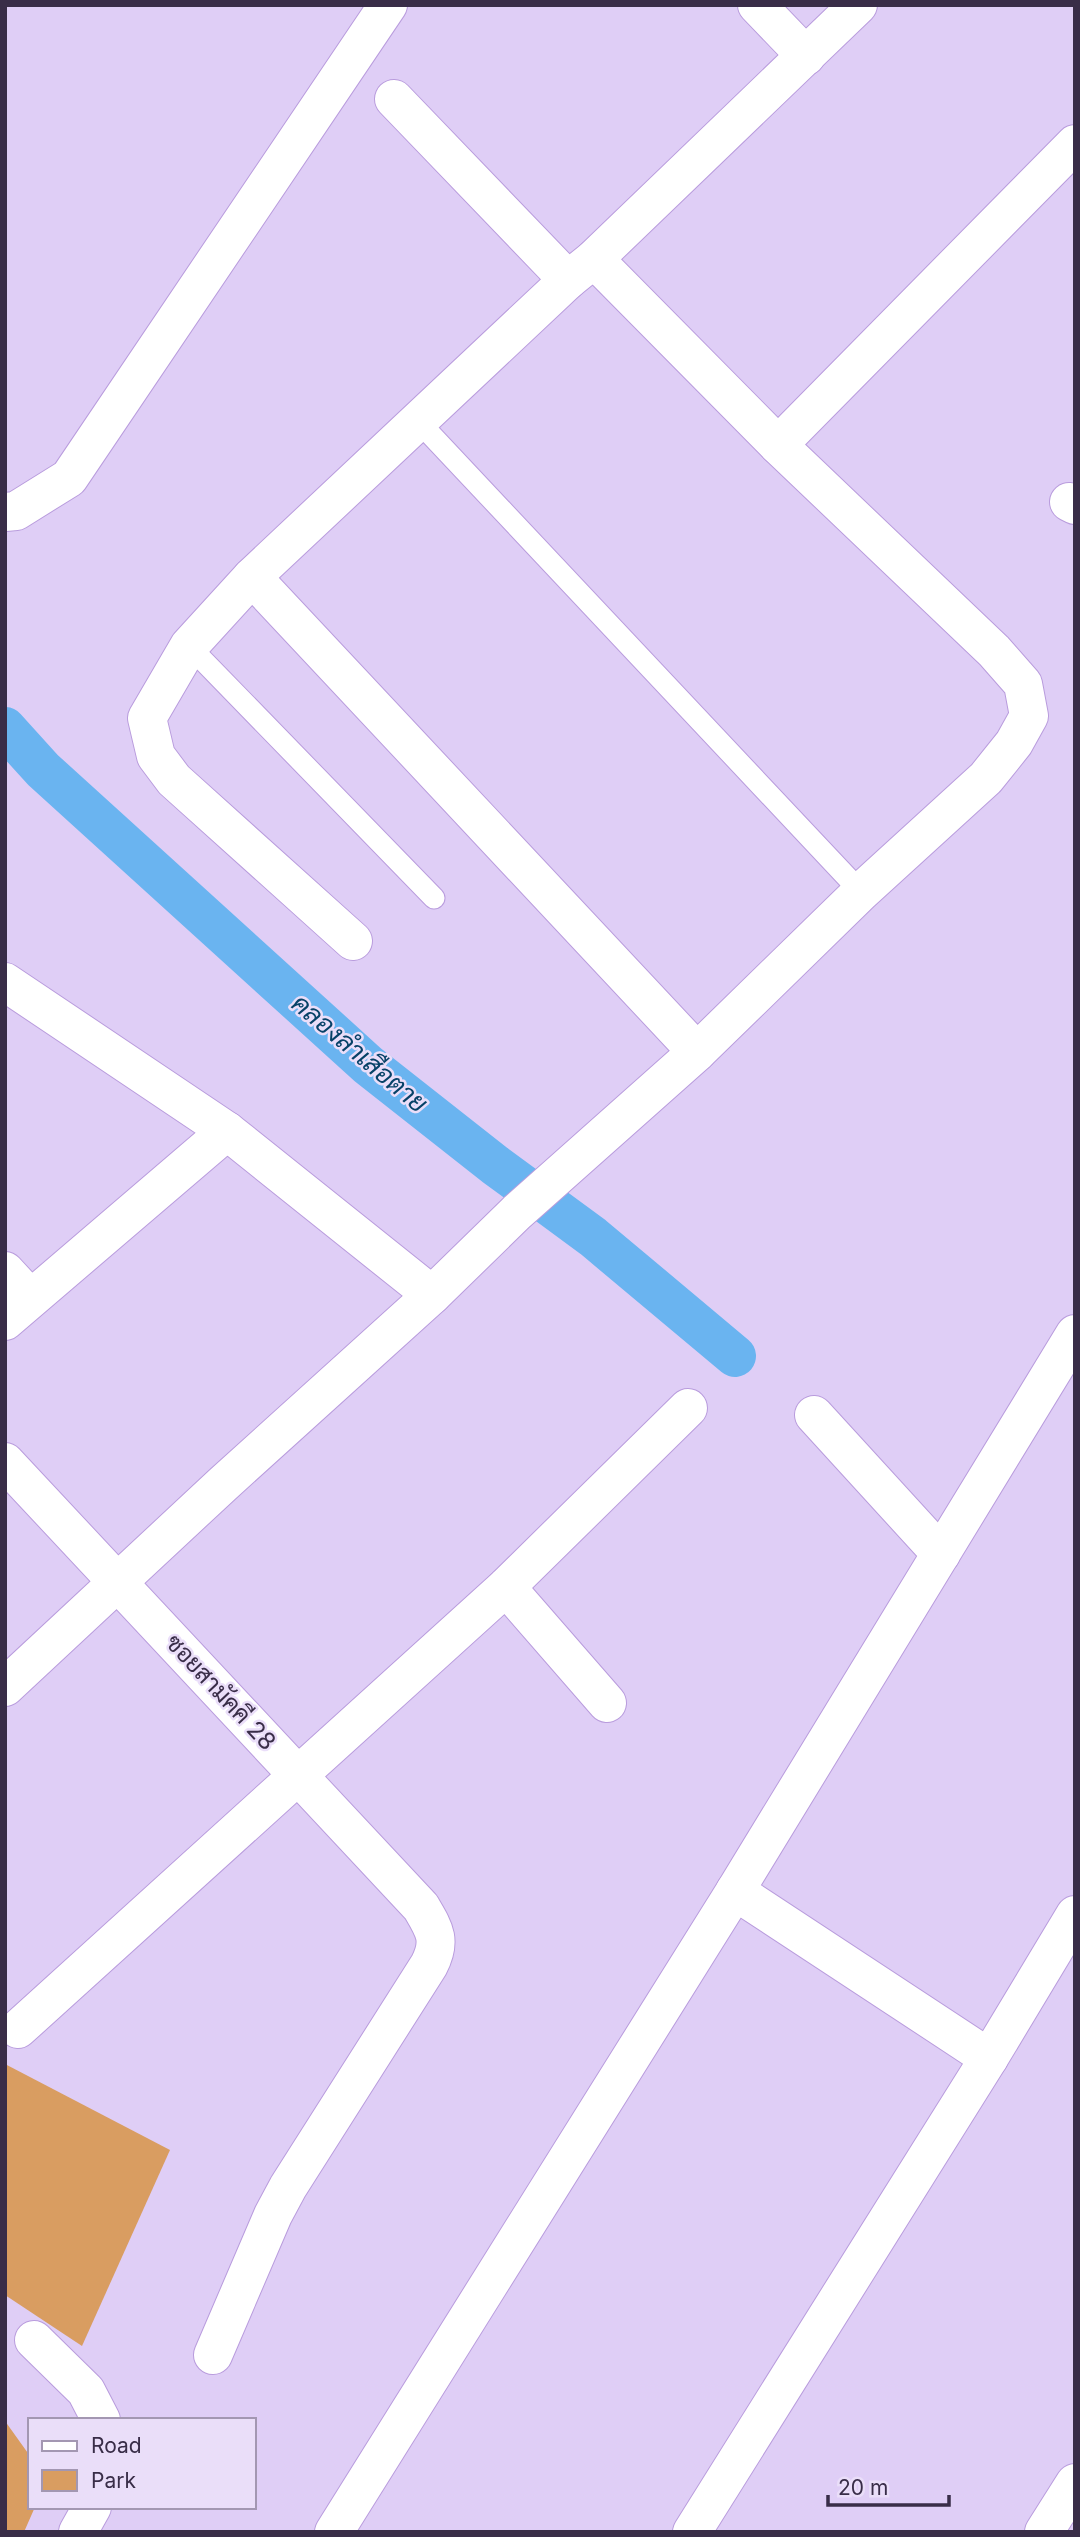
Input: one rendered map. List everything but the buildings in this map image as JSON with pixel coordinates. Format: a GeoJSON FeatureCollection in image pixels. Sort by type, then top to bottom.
{"type":"FeatureCollection","features":[{"type":"Feature","properties":{"kind":"street"},"geometry":{"type":"LineString","coordinates":[[5,512],[16,511],[69,478],[388,5]]}},
{"type":"Feature","properties":{"kind":"street"},"geometry":{"type":"LineString","coordinates":[[757,5],[806,56]]}},
{"type":"Feature","properties":{"kind":"street"},"geometry":{"type":"LineString","coordinates":[[353,941],[174,780],[156,756],[147,718],[189,646],[252,577],[859,5]]}},
{"type":"Feature","properties":{"kind":"street"},"geometry":{"type":"LineString","coordinates":[[5,1686],[432,1295],[517,1212],[696,1052],[862,892],[986,778],[1014,743],[1029,716],[1023,684],[994,651],[778,445],[394,99]]}},
{"type":"Feature","properties":{"kind":"street"},"geometry":{"type":"LineString","coordinates":[[778,445],[1075,144]]}},
{"type":"Feature","properties":{"kind":"street"},"geometry":{"type":"LineString","coordinates":[[252,577],[696,1052]]}},
{"type":"Feature","properties":{"kind":"street"},"geometry":{"type":"LineString","coordinates":[[5,982],[227,1131],[432,1295]]}},
{"type":"Feature","properties":{"kind":"street"},"geometry":{"type":"LineString","coordinates":[[13,1297],[227,1131]]}},
{"type":"Feature","properties":{"kind":"street"},"geometry":{"type":"LineString","coordinates":[[334,2532],[735,1891],[1075,1334]]}},
{"type":"Feature","properties":{"kind":"street"},"geometry":{"type":"LineString","coordinates":[[18,2029],[506,1587],[688,1408]]}},
{"type":"Feature","properties":{"kind":"street"},"geometry":{"type":"LineString","coordinates":[[814,1415],[940,1554]]}},
{"type":"Feature","properties":{"kind":"street","name":"ซอยสามัคคี 28"},"geometry":{"type":"LineString","coordinates":[[5,1462],[300,1775],[421,1907],[432,1926],[436,1946],[433,1957],[288,2187],[214,2355]]}},
{"type":"Feature","properties":{"kind":"street"},"geometry":{"type":"LineString","coordinates":[[506,1587],[607,1703]]}},
{"type":"Feature","properties":{"kind":"street"},"geometry":{"type":"LineString","coordinates":[[735,1891],[989,2058]]}},
{"type":"Feature","properties":{"kind":"street"},"geometry":{"type":"LineString","coordinates":[[692,2532],[989,2058],[1075,1915]]}},
{"type":"Feature","properties":{"kind":"street"},"geometry":{"type":"LineString","coordinates":[[34,2340],[86,2391],[100,2418]]}},
{"type":"Feature","properties":{"kind":"street"},"geometry":{"type":"LineString","coordinates":[[1044,2532],[1075,2483]]}},
{"type":"Feature","properties":{"kind":"street"},"geometry":{"type":"LineString","coordinates":[[78,2532],[91,2509]]}},
{"type":"Feature","properties":{"kind":"lane"},"geometry":{"type":"LineString","coordinates":[[419,422],[862,892]]}},
{"type":"Feature","properties":{"kind":"lane"},"geometry":{"type":"LineString","coordinates":[[189,646],[434,898]]}},
{"type":"Feature","properties":{"kind":"green space"},"geometry":{"type":"Polygon","coordinates":[[[5,2064],[170,2150],[82,2346],[5,2295],[5,2064]]]}},
{"type":"Feature","properties":{"kind":"green space"},"geometry":{"type":"Polygon","coordinates":[[[5,2421],[28,2453],[28,2509],[34,2509],[24,2532],[5,2532],[5,2421]]]}},
{"type":"Feature","properties":{"kind":"waterway","name":"คลองลำเสือตาย"},"geometry":{"type":"LineString","coordinates":[[5,728],[43,770],[368,1065],[495,1165],[593,1237],[735,1356]]}}]}
